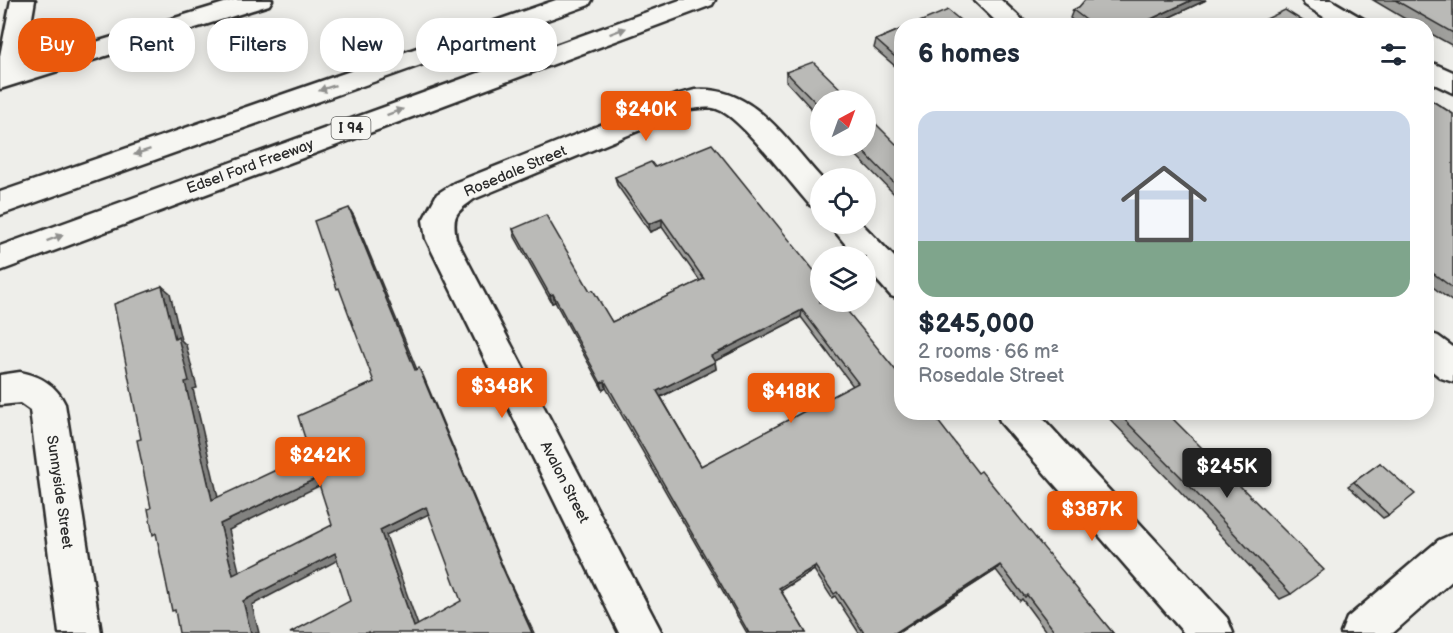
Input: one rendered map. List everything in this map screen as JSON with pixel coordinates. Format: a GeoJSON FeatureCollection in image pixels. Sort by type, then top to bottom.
{"type":"FeatureCollection","features":[{"type":"Feature","properties":{"kind":"main road"},"geometry":{"type":"LineString","coordinates":[[4,78],[23,0]]}},
{"type":"Feature","properties":{"kind":"main road"},"geometry":{"type":"LineString","coordinates":[[4,78],[260,0]]}},
{"type":"Feature","properties":{"kind":"main road"},"geometry":{"type":"LineString","coordinates":[[0,204],[580,0]]}},
{"type":"Feature","properties":{"kind":"main road","name":"Edsel Ford Freeway"},"geometry":{"type":"LineString","coordinates":[[0,259],[703,0]]}},
{"type":"Feature","properties":{"kind":"main road"},"geometry":{"type":"LineString","coordinates":[[986,0],[1007,18]]}},
{"type":"Feature","properties":{"kind":"main road"},"geometry":{"type":"LineString","coordinates":[[1314,0],[1343,18]]}},
{"type":"Feature","properties":{"kind":"main road"},"geometry":{"type":"LineString","coordinates":[[1434,73],[1453,84]]}},
{"type":"Feature","properties":{"kind":"main road","name":"Rosedale Street"},"geometry":{"type":"LineString","coordinates":[[448,202],[484,181],[686,101],[702,98],[720,98],[746,113],[810,186]]}},
{"type":"Feature","properties":{"kind":"main road","name":"Avalon Street"},"geometry":{"type":"LineString","coordinates":[[448,202],[438,220],[441,239],[641,633]]}},
{"type":"Feature","properties":{"kind":"main road"},"geometry":{"type":"LineString","coordinates":[[853,234],[894,278]]}},
{"type":"Feature","properties":{"kind":"main road"},"geometry":{"type":"LineString","coordinates":[[1434,352],[1453,367]]}},
{"type":"Feature","properties":{"kind":"main road","name":"Sunnyside Street"},"geometry":{"type":"LineString","coordinates":[[0,390],[10,387],[28,388],[40,394],[46,404],[80,633]]}},
{"type":"Feature","properties":{"kind":"main road"},"geometry":{"type":"LineString","coordinates":[[1021,420],[1212,633]]}},
{"type":"Feature","properties":{"kind":"main road"},"geometry":{"type":"LineString","coordinates":[[1362,633],[1453,554]]}},
{"type":"Feature","properties":{"kind":"building"},"geometry":{"type":"Polygon","coordinates":[[[1085,0],[1192,0],[1153,18],[1084,18],[1073,10],[1085,0]]]}},
{"type":"Feature","properties":{"kind":"building"},"geometry":{"type":"Polygon","coordinates":[[[1395,0],[1453,0],[1453,33],[1434,22],[1434,18],[1427,18],[1395,0]]]}},
{"type":"Feature","properties":{"kind":"building"},"geometry":{"type":"Polygon","coordinates":[[[948,10],[958,18],[929,18],[948,10]]]}},
{"type":"Feature","properties":{"kind":"building"},"geometry":{"type":"Polygon","coordinates":[[[1285,10],[1298,18],[1268,18],[1285,10]]]}},
{"type":"Feature","properties":{"kind":"building"},"geometry":{"type":"Polygon","coordinates":[[[894,32],[894,56],[876,40],[894,32]]]}},
{"type":"Feature","properties":{"kind":"building"},"geometry":{"type":"Polygon","coordinates":[[[813,62],[842,90],[810,90],[810,97],[786,72],[813,62]]]}},
{"type":"Feature","properties":{"kind":"building"},"geometry":{"type":"Polygon","coordinates":[[[1434,102],[1453,114],[1453,288],[1434,274],[1434,102]]]}},
{"type":"Feature","properties":{"kind":"building"},"geometry":{"type":"Polygon","coordinates":[[[876,124],[894,142],[894,183],[868,156],[876,156],[876,124]]]}},
{"type":"Feature","properties":{"kind":"building"},"geometry":{"type":"Polygon","coordinates":[[[712,144],[810,266],[810,312],[848,312],[894,368],[894,420],[937,420],[978,473],[981,471],[1113,633],[1056,633],[1000,565],[895,633],[864,633],[837,592],[834,594],[815,566],[779,588],[806,633],[749,633],[605,381],[601,383],[553,294],[550,295],[513,229],[546,215],[590,291],[593,290],[612,322],[704,279],[662,219],[649,224],[615,177],[651,162],[655,167],[712,144]],[[802,310],[711,356],[715,362],[657,391],[701,466],[858,383],[802,310]]]}},
{"type":"Feature","properties":{"kind":"building"},"geometry":{"type":"Polygon","coordinates":[[[349,208],[415,370],[419,368],[532,633],[290,633],[350,601],[335,553],[243,601],[251,633],[179,633],[175,610],[172,611],[156,533],[153,535],[148,509],[151,508],[137,440],[141,439],[114,304],[162,286],[175,339],[178,337],[189,381],[185,382],[212,500],[310,454],[298,416],[374,382],[339,288],[337,289],[314,221],[349,208]],[[317,478],[220,524],[233,575],[332,525],[317,478]],[[426,507],[380,530],[414,627],[461,601],[426,507]]]}},
{"type":"Feature","properties":{"kind":"building"},"geometry":{"type":"Polygon","coordinates":[[[1125,420],[1174,420],[1324,570],[1291,594],[1125,420]]]}},
{"type":"Feature","properties":{"kind":"building"},"geometry":{"type":"Polygon","coordinates":[[[1380,463],[1415,494],[1389,515],[1354,482],[1380,463]]]}}]}
